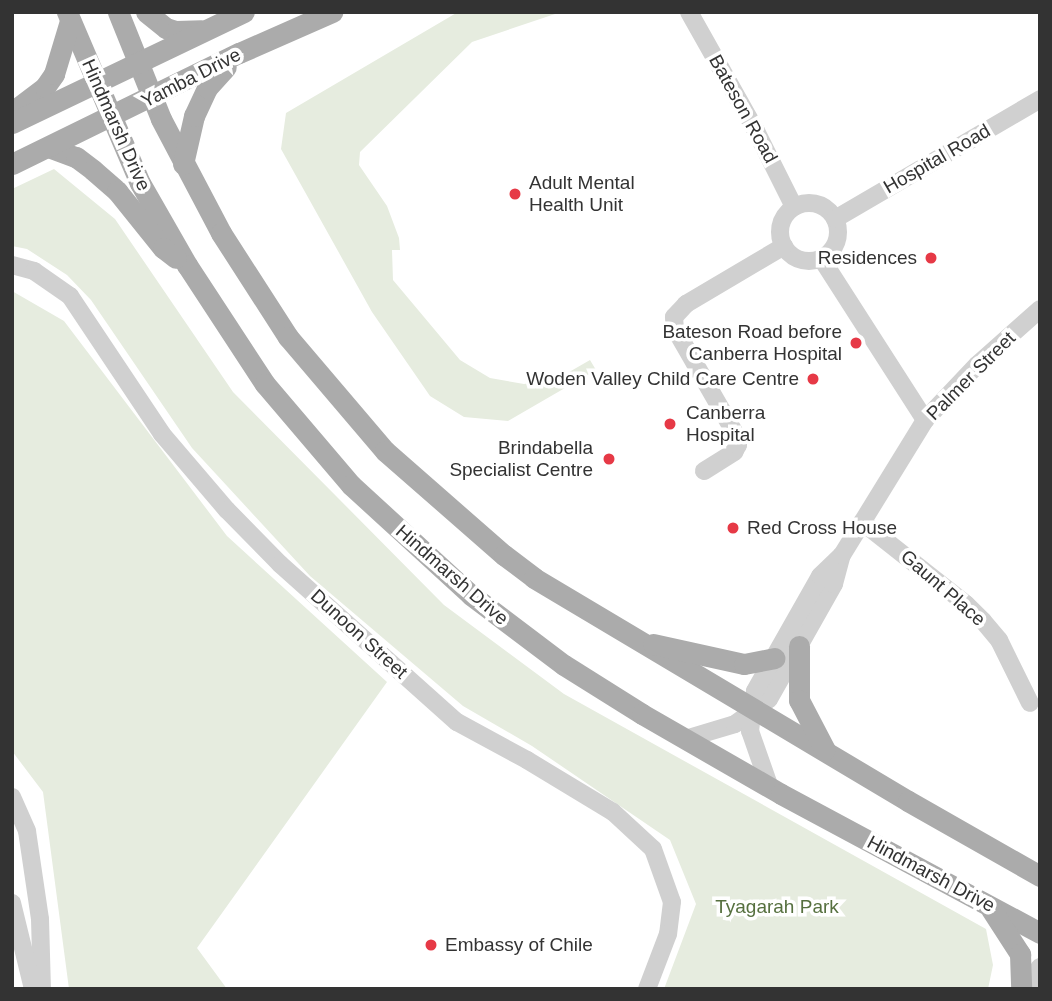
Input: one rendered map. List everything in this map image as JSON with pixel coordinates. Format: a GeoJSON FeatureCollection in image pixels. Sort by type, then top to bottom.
{"type":"FeatureCollection","features":[{"type":"Feature","properties":{"kind":"main road"},"geometry":{"type":"LineString","coordinates":[[118,12],[152,99],[183,164],[221,233],[288,337],[384,451],[503,555],[634,639],[1037,878]]}},
{"type":"Feature","properties":{"kind":"main road"},"geometry":{"type":"LineString","coordinates":[[146,12],[158,24],[176,31],[206,29]]}},
{"type":"Feature","properties":{"kind":"main road","name":"Yamba Drive"},"geometry":{"type":"LineString","coordinates":[[12,122],[244,12]]}},
{"type":"Feature","properties":{"kind":"main road","name":"Yamba Drive"},"geometry":{"type":"LineString","coordinates":[[12,164],[152,99],[240,53],[332,12]]}},
{"type":"Feature","properties":{"kind":"main road"},"geometry":{"type":"LineString","coordinates":[[12,112],[45,87],[54,74],[69,17]]}},
{"type":"Feature","properties":{"kind":"main road","name":"Hindmarsh Drive"},"geometry":{"type":"LineString","coordinates":[[69,17],[140,183],[187,265],[265,384],[351,485],[471,595],[564,665],[770,788],[1040,933]]}},
{"type":"Feature","properties":{"kind":"main road"},"geometry":{"type":"LineString","coordinates":[[183,164],[194,116],[206,88],[240,53]]}},
{"type":"Feature","properties":{"kind":"main road"},"geometry":{"type":"LineString","coordinates":[[48,147],[76,157],[93,170],[125,200],[163,248],[187,265]]}},
{"type":"Feature","properties":{"kind":"main road"},"geometry":{"type":"LineString","coordinates":[[634,639],[744,664],[774,658]]}},
{"type":"Feature","properties":{"kind":"main road"},"geometry":{"type":"LineString","coordinates":[[799,646],[799,700],[825,750]]}},
{"type":"Feature","properties":{"kind":"main road"},"geometry":{"type":"LineString","coordinates":[[988,905],[1020,954],[1023,989]]}},
{"type":"Feature","properties":{"kind":"street","name":"Bateson Road"},"geometry":{"type":"LineString","coordinates":[[689,12],[756,131],[794,207]]}},
{"type":"Feature","properties":{"kind":"street","name":"Hospital Road"},"geometry":{"type":"LineString","coordinates":[[835,219],[1040,99]]}},
{"type":"Feature","properties":{"kind":"street"},"geometry":{"type":"LineString","coordinates":[[803,204],[821,206],[835,219],[837,237],[828,253],[821,258],[796,258],[784,246],[780,229],[787,213],[794,207],[803,204]]}},
{"type":"Feature","properties":{"kind":"street"},"geometry":{"type":"LineString","coordinates":[[704,471],[734,452],[738,445],[736,435],[675,330],[674,317],[686,304],[784,246]]}},
{"type":"Feature","properties":{"kind":"street"},"geometry":{"type":"LineString","coordinates":[[821,258],[925,420]]}},
{"type":"Feature","properties":{"kind":"street","name":"Dunoon Street"},"geometry":{"type":"LineString","coordinates":[[12,265],[34,271],[70,296],[162,434],[227,510],[280,564],[457,722],[613,812],[653,849],[671,902],[668,934],[647,989]]}},
{"type":"Feature","properties":{"kind":"street","name":"Palmer Street"},"geometry":{"type":"LineString","coordinates":[[770,788],[750,731],[755,691],[820,576],[842,555],[925,420],[977,365],[1040,309]]}},
{"type":"Feature","properties":{"kind":"street","name":"Gaunt Place"},"geometry":{"type":"LineString","coordinates":[[862,522],[967,604],[983,621],[999,640],[1030,703]]}},
{"type":"Feature","properties":{"kind":"street","name":"Palmer Street"},"geometry":{"type":"LineString","coordinates":[[685,739],[735,724],[769,699],[834,584],[842,555]]}},
{"type":"Feature","properties":{"kind":"street"},"geometry":{"type":"LineString","coordinates":[[12,797],[27,831],[40,919],[42,989]]}},
{"type":"Feature","properties":{"kind":"street"},"geometry":{"type":"LineString","coordinates":[[12,903],[33,989]]}},
{"type":"Feature","properties":{"kind":"street"},"geometry":{"type":"LineString","coordinates":[[1023,989],[1040,967]]}},
{"type":"Feature","properties":{"kind":"green space"},"geometry":{"type":"Polygon","coordinates":[[[458,12],[569,12],[558,13],[472,42],[360,152],[359,165],[387,206],[399,238],[400,250],[392,250],[393,280],[460,360],[490,378],[524,384],[557,379],[590,360],[596,370],[508,421],[464,417],[430,396],[372,312],[281,149],[286,113],[458,12]]]}},
{"type":"Feature","properties":{"kind":"green space","name":"Tyagarah Park"},"geometry":{"type":"Polygon","coordinates":[[[54,169],[115,219],[233,392],[444,605],[564,694],[986,929],[993,965],[988,989],[664,989],[696,904],[670,840],[532,746],[463,706],[310,576],[192,448],[91,300],[67,275],[27,249],[12,246],[12,189],[54,169]]]}},
{"type":"Feature","properties":{"kind":"green space"},"geometry":{"type":"Polygon","coordinates":[[[12,291],[64,321],[227,536],[387,682],[197,948],[227,989],[69,989],[43,792],[12,751],[12,291]]]}},
{"type":"Feature","properties":{"kind":"place","name":"Adult Mental Health Unit"},"geometry":{"type":"Point","coordinates":[515,194]}},
{"type":"Feature","properties":{"kind":"place","name":"Residences"},"geometry":{"type":"Point","coordinates":[931,258]}},
{"type":"Feature","properties":{"kind":"place","name":"Bateson Road before Canberra Hospital"},"geometry":{"type":"Point","coordinates":[856,343]}},
{"type":"Feature","properties":{"kind":"place","name":"Woden Valley Child Care Centre"},"geometry":{"type":"Point","coordinates":[813,379]}},
{"type":"Feature","properties":{"kind":"place","name":"Canberra Hospital"},"geometry":{"type":"Point","coordinates":[670,424]}},
{"type":"Feature","properties":{"kind":"place","name":"Brindabella Specialist Centre"},"geometry":{"type":"Point","coordinates":[609,459]}},
{"type":"Feature","properties":{"kind":"place","name":"Red Cross House"},"geometry":{"type":"Point","coordinates":[733,528]}},
{"type":"Feature","properties":{"kind":"place","name":"Embassy of Chile"},"geometry":{"type":"Point","coordinates":[431,945]}}]}
